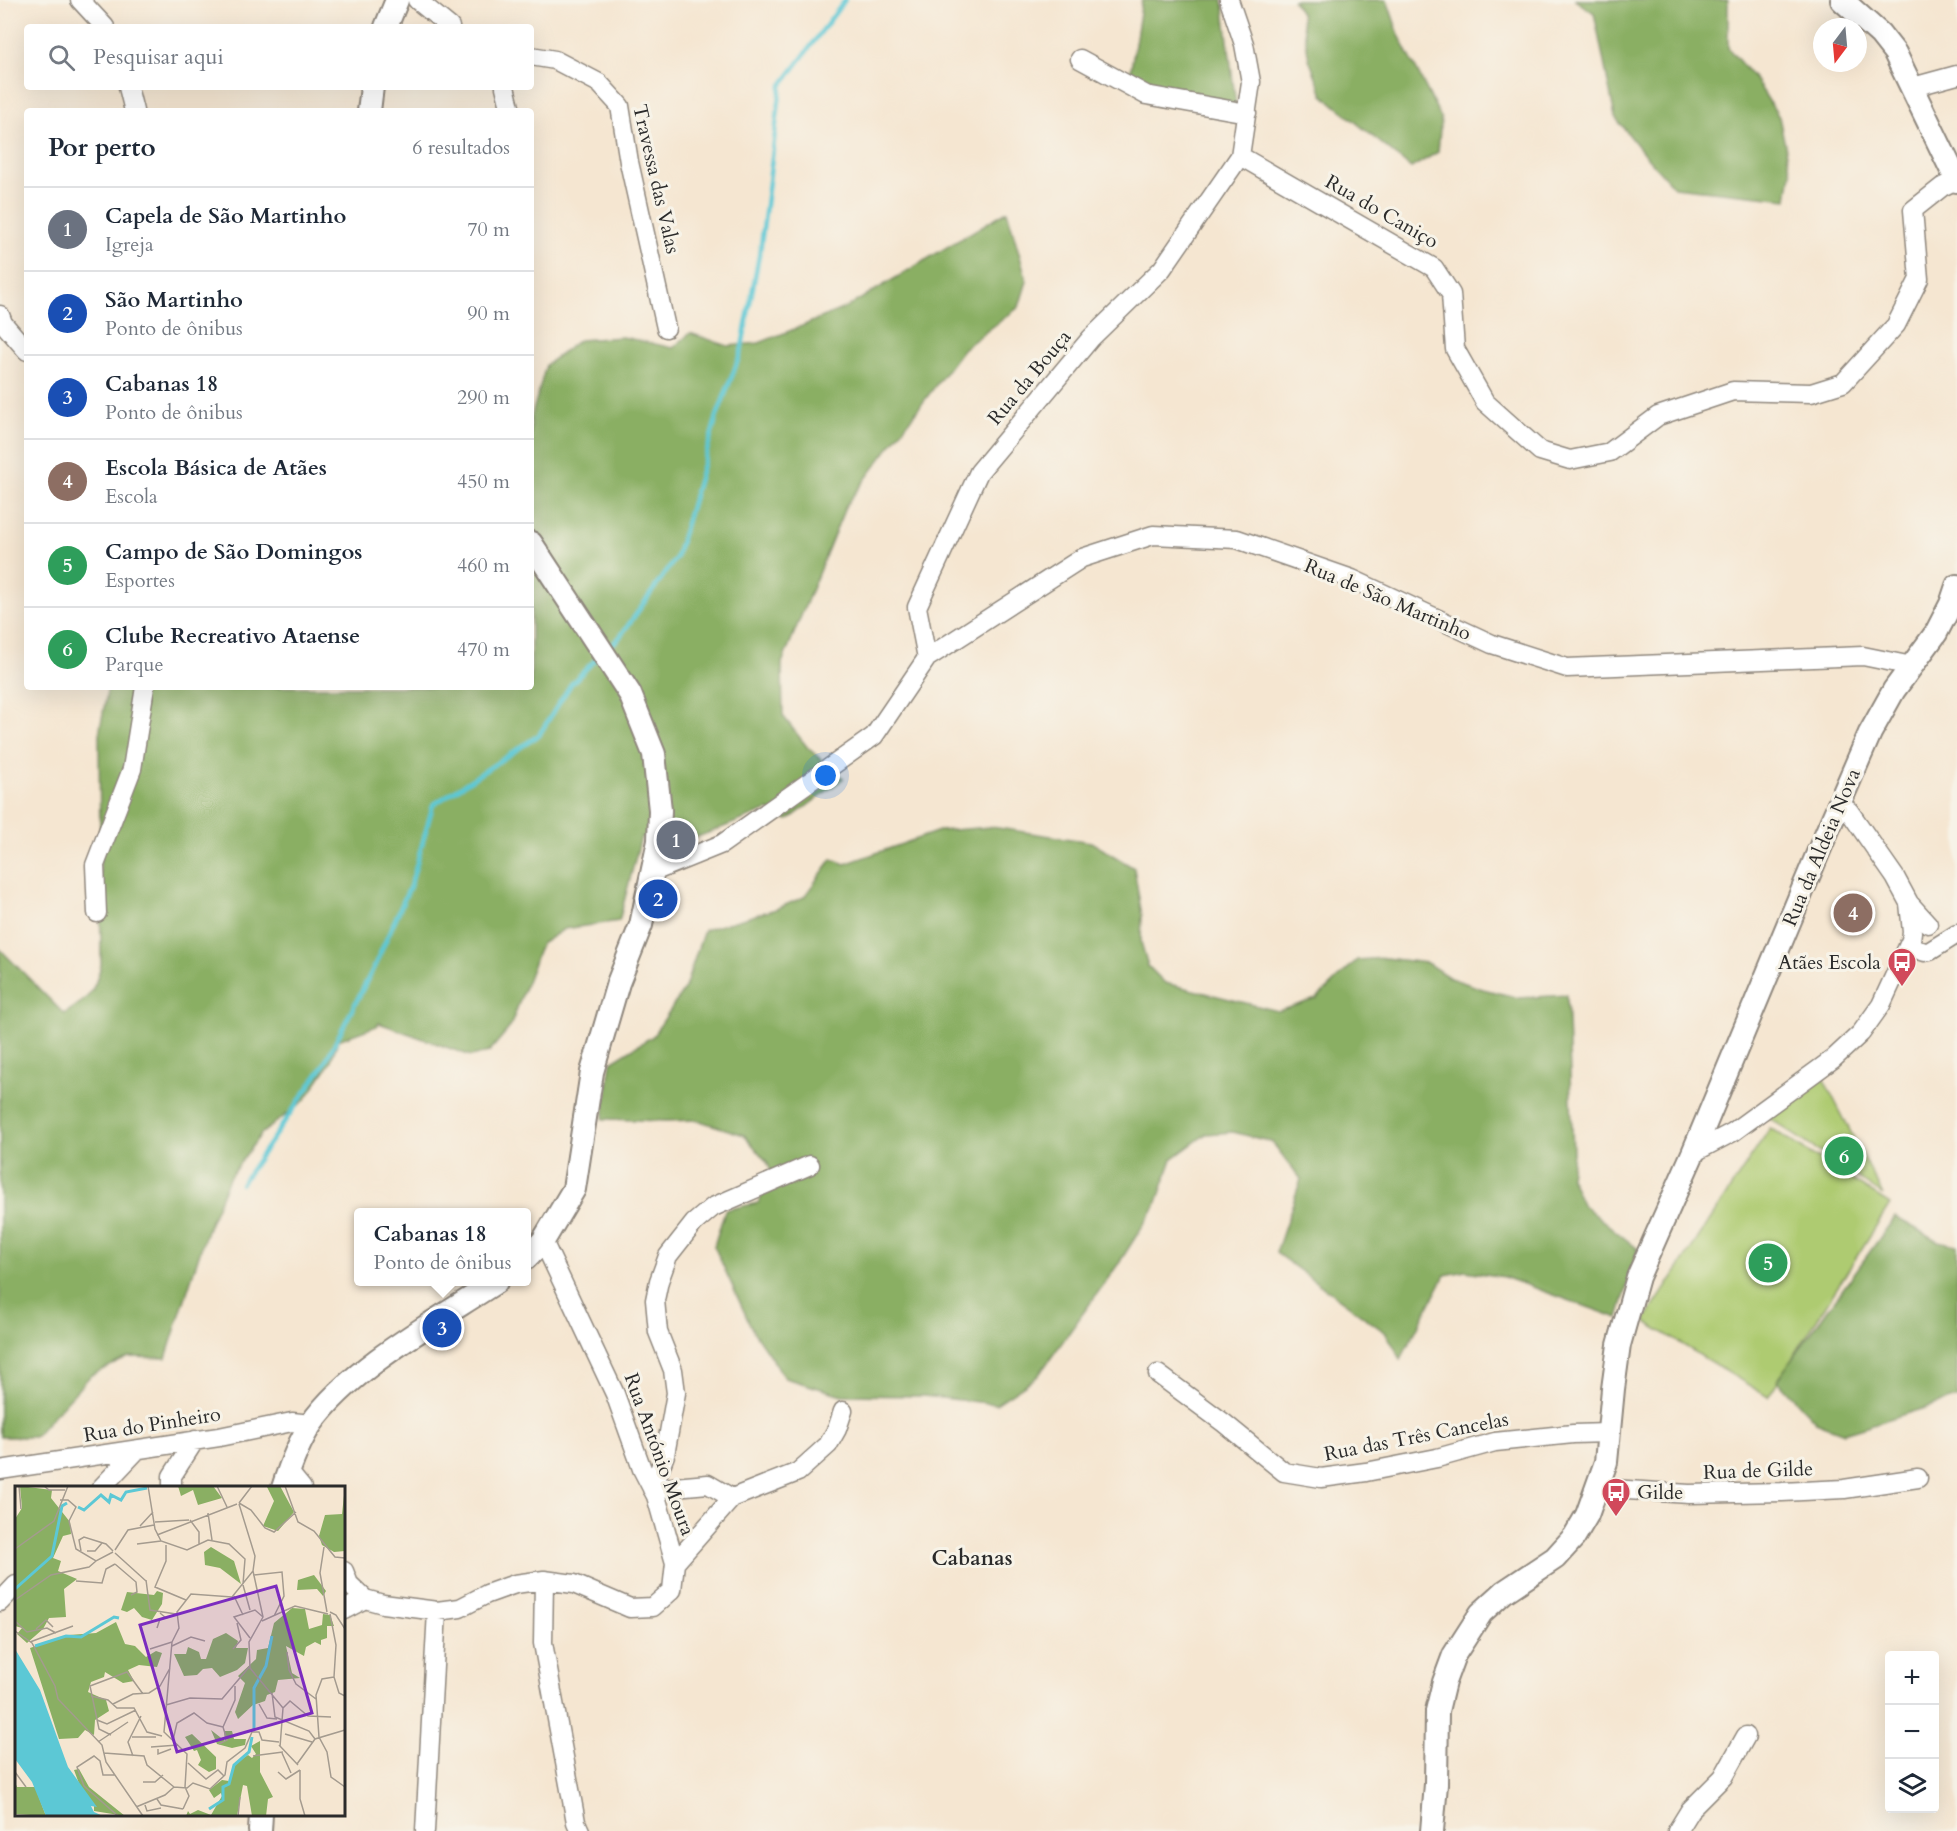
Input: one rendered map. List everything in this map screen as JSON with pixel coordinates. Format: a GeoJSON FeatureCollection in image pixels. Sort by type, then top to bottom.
{"type":"FeatureCollection","features":[{"type":"Feature","properties":{"kind":"street"},"geometry":{"type":"LineString","coordinates":[[80,0],[102,24]]}},
{"type":"Feature","properties":{"kind":"street"},"geometry":{"type":"LineString","coordinates":[[387,24],[397,0]]}},
{"type":"Feature","properties":{"kind":"street"},"geometry":{"type":"LineString","coordinates":[[417,0],[446,24]]}},
{"type":"Feature","properties":{"kind":"street"},"geometry":{"type":"LineString","coordinates":[[1229,0],[1244,44],[1251,82],[1240,156]]}},
{"type":"Feature","properties":{"kind":"street"},"geometry":{"type":"LineString","coordinates":[[1842,0],[1889,44],[1913,87],[1957,180]]}},
{"type":"Feature","properties":{"kind":"street","name":"Travessa das Valas"},"geometry":{"type":"LineString","coordinates":[[534,56],[555,60],[599,83],[620,106],[628,162],[666,328]]}},
{"type":"Feature","properties":{"kind":"street"},"geometry":{"type":"LineString","coordinates":[[1080,59],[1146,95],[1247,113]]}},
{"type":"Feature","properties":{"kind":"street"},"geometry":{"type":"LineString","coordinates":[[1913,87],[1957,75]]}},
{"type":"Feature","properties":{"kind":"street"},"geometry":{"type":"LineString","coordinates":[[129,90],[133,108]]}},
{"type":"Feature","properties":{"kind":"street"},"geometry":{"type":"LineString","coordinates":[[369,108],[372,90]]}},
{"type":"Feature","properties":{"kind":"street"},"geometry":{"type":"LineString","coordinates":[[506,90],[510,108]]}},
{"type":"Feature","properties":{"kind":"street","name":"Rua do Caniço"},"geometry":{"type":"LineString","coordinates":[[1240,156],[1434,268],[1451,294],[1455,349],[1485,402],[1540,452],[1570,460],[1610,452],[1658,416],[1733,391],[1811,393],[1843,382],[1896,325],[1919,279],[1914,210],[1942,187],[1957,180]]}},
{"type":"Feature","properties":{"kind":"street","name":"Rua da Bouça"},"geometry":{"type":"LineString","coordinates":[[927,658],[917,607],[979,472],[1091,338],[1162,269],[1240,156]]}},
{"type":"Feature","properties":{"kind":"street"},"geometry":{"type":"LineString","coordinates":[[1,321],[24,348]]}},
{"type":"Feature","properties":{"kind":"street","name":"Rua de São Martinho"},"geometry":{"type":"LineString","coordinates":[[652,872],[722,844],[874,736],[927,658],[1082,558],[1153,535],[1237,539],[1352,579],[1492,644],[1567,668],[1863,656],[1912,666]]}},
{"type":"Feature","properties":{"kind":"street"},"geometry":{"type":"LineString","coordinates":[[531,1253],[543,1241],[574,1189],[592,1072],[618,983],[641,925],[658,841],[660,810],[654,754],[630,694],[534,548]]}},
{"type":"Feature","properties":{"kind":"street","name":"Rua da Aldeia Nova"},"geometry":{"type":"LineString","coordinates":[[1598,1488],[1606,1462],[1618,1356],[1638,1277],[1693,1153],[1838,806],[1884,706],[1893,690],[1936,633],[1951,604],[1957,586]]}},
{"type":"Feature","properties":{"kind":"street"},"geometry":{"type":"LineString","coordinates":[[96,913],[95,865],[132,769],[145,690]]}},
{"type":"Feature","properties":{"kind":"street"},"geometry":{"type":"LineString","coordinates":[[1693,1153],[1733,1132],[1833,1059],[1861,1033],[1881,1005],[1896,974],[1932,937],[1858,822],[1849,811],[1838,806]]}},
{"type":"Feature","properties":{"kind":"street"},"geometry":{"type":"LineString","coordinates":[[732,1498],[708,1484],[652,1489],[665,1455],[676,1393],[673,1370],[658,1332],[655,1300],[659,1281],[668,1256],[694,1223],[712,1207],[810,1165]]}},
{"type":"Feature","properties":{"kind":"street","name":"Rua António Moura"},"geometry":{"type":"LineString","coordinates":[[365,1599],[383,1604],[437,1611],[460,1608],[487,1594],[515,1584],[544,1580],[574,1584],[630,1608],[653,1607],[672,1590],[675,1563],[652,1489],[642,1469],[615,1394],[543,1241]]}},
{"type":"Feature","properties":{"kind":"street"},"geometry":{"type":"LineString","coordinates":[[291,1482],[299,1444],[311,1424],[329,1402],[350,1382],[392,1350],[488,1286]]}},
{"type":"Feature","properties":{"kind":"street","name":"Rua das Três Cancelas"},"geometry":{"type":"LineString","coordinates":[[1158,1374],[1224,1423],[1284,1472],[1321,1478],[1437,1458],[1495,1442],[1563,1434],[1608,1433]]}},
{"type":"Feature","properties":{"kind":"street"},"geometry":{"type":"LineString","coordinates":[[675,1563],[732,1498],[798,1472],[828,1445],[843,1411]]}},
{"type":"Feature","properties":{"kind":"street","name":"Rua do Pinheiro"},"geometry":{"type":"LineString","coordinates":[[0,1470],[195,1440],[292,1422],[311,1424]]}},
{"type":"Feature","properties":{"kind":"street"},"geometry":{"type":"LineString","coordinates":[[172,1486],[172,1476],[195,1440]]}},
{"type":"Feature","properties":{"kind":"street"},"geometry":{"type":"LineString","coordinates":[[103,1486],[138,1449]]}},
{"type":"Feature","properties":{"kind":"street","name":"Rua de Gilde"},"geometry":{"type":"LineString","coordinates":[[1598,1488],[1689,1494],[1782,1492],[1844,1490],[1918,1478]]}},
{"type":"Feature","properties":{"kind":"street"},"geometry":{"type":"LineString","coordinates":[[1432,1831],[1436,1784],[1437,1711],[1454,1655],[1481,1613],[1504,1592],[1555,1558],[1574,1537],[1587,1515],[1598,1488]]}},
{"type":"Feature","properties":{"kind":"street"},"geometry":{"type":"LineString","coordinates":[[345,1573],[350,1584],[365,1599],[345,1609]]}},
{"type":"Feature","properties":{"kind":"street"},"geometry":{"type":"LineString","coordinates":[[544,1580],[543,1643],[576,1822],[580,1831]]}},
{"type":"Feature","properties":{"kind":"street"},"geometry":{"type":"LineString","coordinates":[[0,1602],[15,1586]]}},
{"type":"Feature","properties":{"kind":"street"},"geometry":{"type":"LineString","coordinates":[[425,1831],[437,1611]]}},
{"type":"Feature","properties":{"kind":"street"},"geometry":{"type":"LineString","coordinates":[[1677,1831],[1690,1810],[1723,1777],[1746,1736]]}},
{"type":"Feature","properties":{"kind":"street"},"geometry":{"type":"LineString","coordinates":[[260,1831],[261,1816]]}},
{"type":"Feature","properties":{"kind":"green space"},"geometry":{"type":"Polygon","coordinates":[[[1142,0],[1223,0],[1236,106],[1181,99],[1130,75],[1142,0]]]}},
{"type":"Feature","properties":{"kind":"green space"},"geometry":{"type":"Polygon","coordinates":[[[1293,0],[1387,0],[1399,35],[1441,118],[1438,152],[1411,168],[1323,95],[1309,59],[1301,13],[1293,0]]]}},
{"type":"Feature","properties":{"kind":"green space"},"geometry":{"type":"Polygon","coordinates":[[[1575,0],[1728,0],[1728,48],[1757,82],[1779,117],[1791,173],[1787,199],[1674,187],[1615,117],[1594,13],[1575,0]]]}},
{"type":"Feature","properties":{"kind":"green space"},"geometry":{"type":"Polygon","coordinates":[[[1007,211],[1027,281],[1019,307],[963,349],[846,505],[782,663],[783,716],[808,748],[843,779],[788,820],[768,810],[679,844],[641,837],[619,921],[564,929],[541,944],[510,1027],[489,1052],[471,1056],[379,1023],[377,1026],[338,1040],[330,1063],[305,1100],[261,1134],[229,1178],[207,1230],[166,1358],[129,1357],[91,1375],[34,1437],[0,1437],[0,949],[64,1014],[85,999],[96,983],[101,965],[99,734],[107,690],[534,690],[534,407],[546,365],[579,340],[623,337],[673,348],[690,333],[728,346],[759,343],[849,306],[1007,211]]]}},
{"type":"Feature","properties":{"kind":"green space"},"geometry":{"type":"Polygon","coordinates":[[[991,827],[1091,842],[1134,868],[1142,916],[1141,942],[1148,966],[1165,983],[1278,1011],[1316,999],[1357,960],[1385,958],[1427,963],[1450,978],[1519,998],[1567,995],[1573,1153],[1570,1177],[1582,1204],[1638,1249],[1618,1318],[1504,1277],[1466,1271],[1445,1275],[1401,1359],[1386,1333],[1276,1253],[1301,1179],[1272,1142],[1233,1132],[1206,1134],[1172,1159],[1156,1205],[1119,1263],[1038,1376],[996,1404],[923,1396],[842,1395],[785,1378],[753,1331],[714,1246],[725,1210],[758,1203],[773,1176],[767,1162],[744,1135],[697,1120],[603,1119],[611,1062],[653,1036],[685,988],[704,930],[776,909],[804,897],[832,859],[845,864],[939,831],[991,827]]]}},
{"type":"Feature","properties":{"kind":"green space"},"geometry":{"type":"Polygon","coordinates":[[[1822,1076],[1883,1195],[1768,1117],[1822,1076]]]}},
{"type":"Feature","properties":{"kind":"green space"},"geometry":{"type":"Polygon","coordinates":[[[1770,1128],[1890,1204],[1768,1397],[1644,1321],[1770,1128]]]}},
{"type":"Feature","properties":{"kind":"green space"},"geometry":{"type":"Polygon","coordinates":[[[1895,1217],[1938,1241],[1957,1245],[1957,1398],[1844,1433],[1816,1422],[1777,1380],[1895,1217]]]}},
{"type":"Feature","properties":{"kind":"waterway"},"geometry":{"type":"LineString","coordinates":[[608,648],[619,638],[676,558],[717,416],[741,352],[761,245],[781,86],[845,0]]}},
{"type":"Feature","properties":{"kind":"waterway"},"geometry":{"type":"LineString","coordinates":[[241,1184],[322,1068],[374,967],[411,884],[433,805],[539,735],[571,684],[597,658]]}},
{"type":"Feature","properties":{"kind":"place","name":"Capela de São Martinho"},"geometry":{"type":"Point","coordinates":[676,840]}},
{"type":"Feature","properties":{"kind":"place","name":"São Martinho"},"geometry":{"type":"Point","coordinates":[658,899]}},
{"type":"Feature","properties":{"kind":"place","name":"Escola Básica de Atães"},"geometry":{"type":"Point","coordinates":[1853,913]}},
{"type":"Feature","properties":{"kind":"place","name":"Atães Escola"},"geometry":{"type":"Point","coordinates":[1902,988]}},
{"type":"Feature","properties":{"kind":"place","name":"Clube Recreativo Ataense"},"geometry":{"type":"Point","coordinates":[1844,1156]}},
{"type":"Feature","properties":{"kind":"place","name":"Campo de São Domingos"},"geometry":{"type":"Point","coordinates":[1768,1263]}},
{"type":"Feature","properties":{"kind":"place","name":"Cabanas 18"},"geometry":{"type":"Point","coordinates":[442,1328]}},
{"type":"Feature","properties":{"kind":"place","name":"Gilde"},"geometry":{"type":"Point","coordinates":[1616,1518]}},
{"type":"Feature","properties":{"kind":"district","name":"Cabanas"},"geometry":{"type":"Point","coordinates":[972,1558]}}]}
